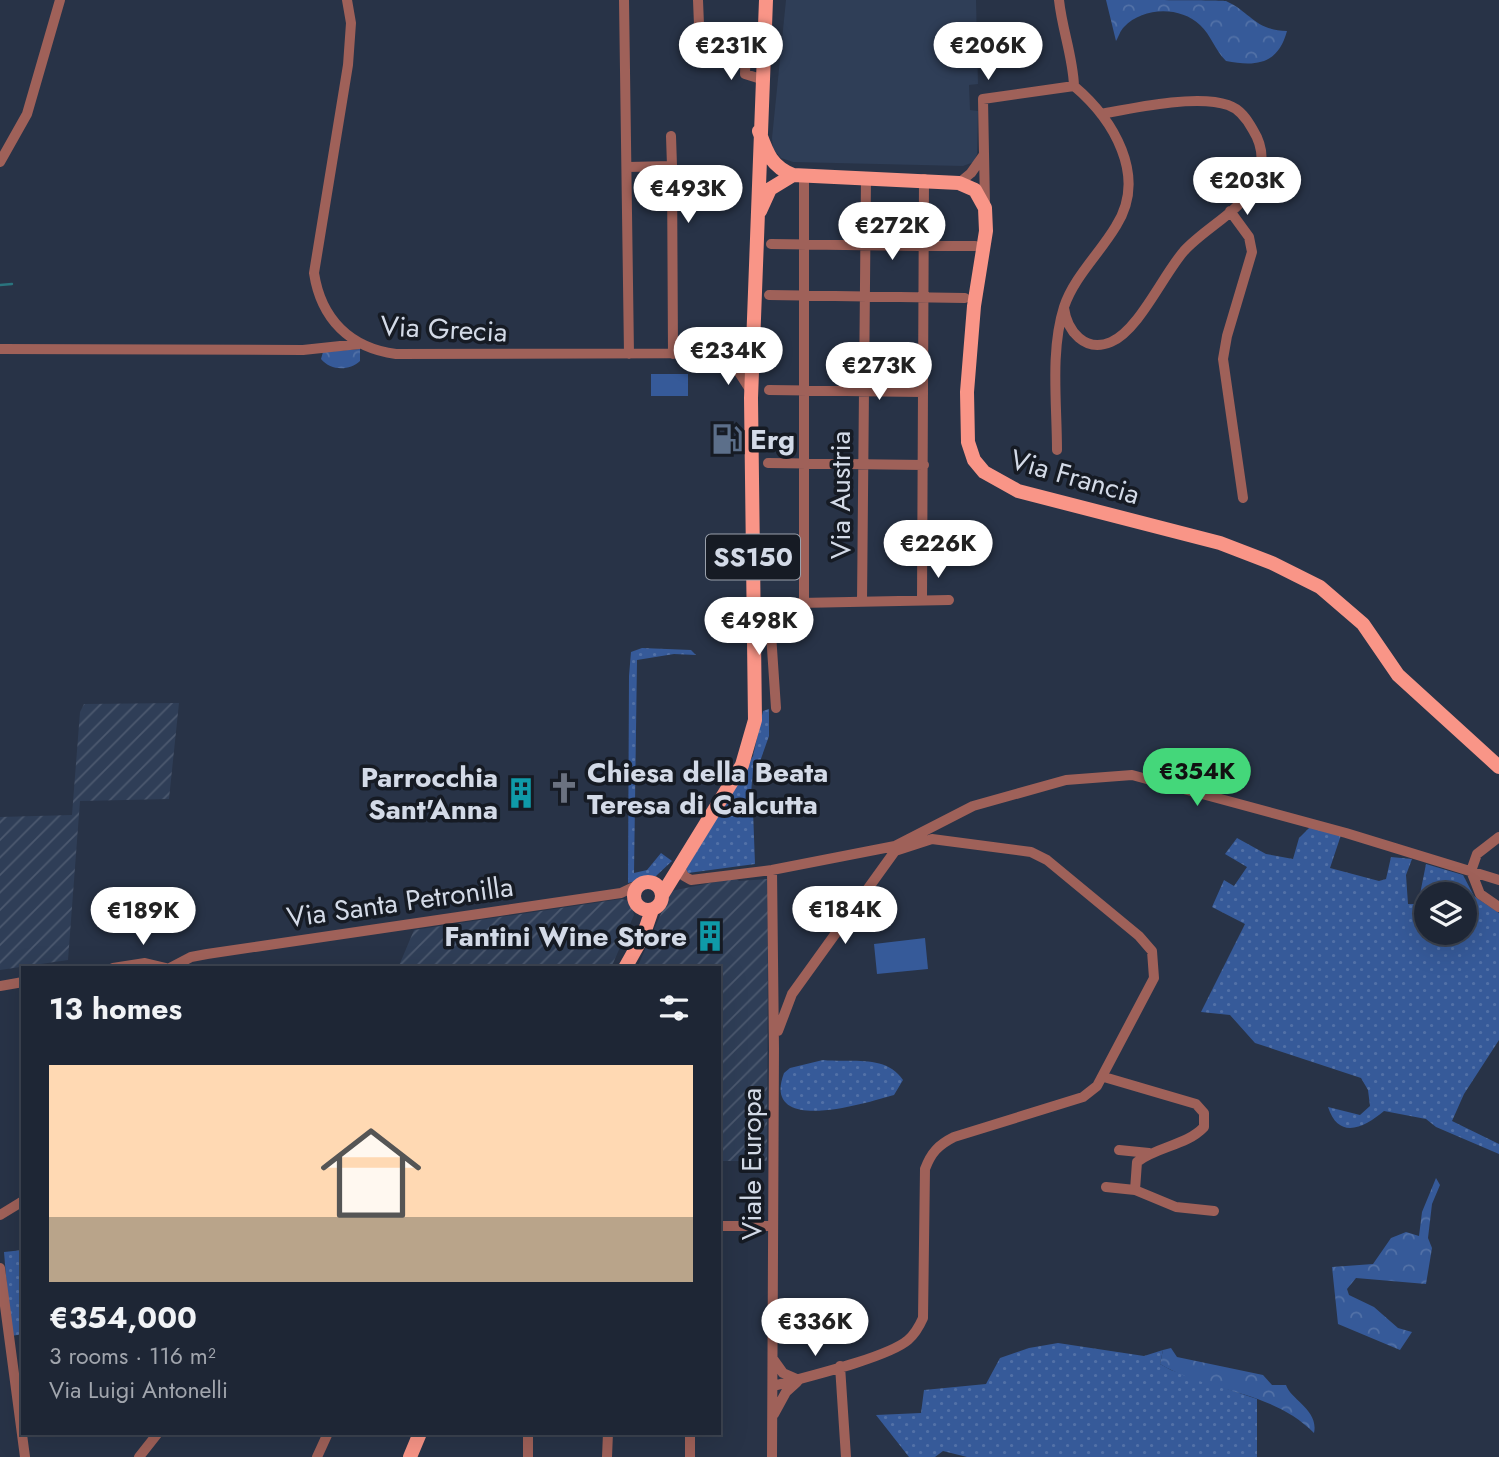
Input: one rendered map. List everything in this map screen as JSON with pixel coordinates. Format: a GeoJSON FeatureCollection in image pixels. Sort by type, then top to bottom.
{"type":"FeatureCollection","features":[{"type":"Feature","properties":{"kind":"main road","name":"SS150"},"geometry":{"type":"LineString","coordinates":[[659,889],[676,870],[742,765],[753,733],[755,703],[751,391],[757,175],[766,0]]}},
{"type":"Feature","properties":{"kind":"main road"},"geometry":{"type":"LineString","coordinates":[[759,131],[770,159],[790,176]]}},
{"type":"Feature","properties":{"kind":"main road"},"geometry":{"type":"LineString","coordinates":[[757,175],[769,170],[790,176],[924,179],[964,184],[979,194],[985,208]]}},
{"type":"Feature","properties":{"kind":"main road"},"geometry":{"type":"LineString","coordinates":[[756,233],[765,197],[790,176]]}},
{"type":"Feature","properties":{"kind":"main road","name":"Via Francia"},"geometry":{"type":"LineString","coordinates":[[985,208],[986,231],[974,306],[967,392],[968,442],[974,460],[984,472],[1018,491],[1220,542],[1272,562],[1320,587],[1363,624],[1398,675],[1499,767]]}},
{"type":"Feature","properties":{"kind":"main road"},"geometry":{"type":"LineString","coordinates":[[626,966],[643,936],[637,899],[646,881],[659,889],[660,904],[637,899]]}},
{"type":"Feature","properties":{"kind":"main road"},"geometry":{"type":"LineString","coordinates":[[410,1457],[419,1435]]}},
{"type":"Feature","properties":{"kind":"street"},"geometry":{"type":"LineString","coordinates":[[1,163],[27,114],[60,0]]}},
{"type":"Feature","properties":{"kind":"street","name":"Via Grecia"},"geometry":{"type":"LineString","coordinates":[[347,0],[351,23],[348,65],[314,273],[316,290],[327,315],[359,344],[396,354],[673,354],[723,355],[752,360]]}},
{"type":"Feature","properties":{"kind":"street"},"geometry":{"type":"LineString","coordinates":[[624,0],[629,354]]}},
{"type":"Feature","properties":{"kind":"street"},"geometry":{"type":"LineString","coordinates":[[698,0],[699,25],[703,29],[744,40],[745,74],[761,79]]}},
{"type":"Feature","properties":{"kind":"street"},"geometry":{"type":"LineString","coordinates":[[1057,450],[1057,337],[1064,309],[1075,283],[1119,223],[1125,205],[1127,164],[1120,141],[1101,114],[1074,86],[1073,65],[1062,26],[1059,0]]}},
{"type":"Feature","properties":{"kind":"street"},"geometry":{"type":"LineString","coordinates":[[985,208],[983,99],[1074,86]]}},
{"type":"Feature","properties":{"kind":"street"},"geometry":{"type":"LineString","coordinates":[[1064,309],[1066,325],[1081,340],[1091,345],[1112,342],[1130,326],[1183,252],[1247,195],[1261,166],[1262,150],[1258,137],[1240,112],[1215,102],[1198,101],[1101,114]]}},
{"type":"Feature","properties":{"kind":"street"},"geometry":{"type":"LineString","coordinates":[[671,136],[673,354]]}},
{"type":"Feature","properties":{"kind":"street"},"geometry":{"type":"LineString","coordinates":[[984,154],[964,184],[976,185],[984,173]]}},
{"type":"Feature","properties":{"kind":"street"},"geometry":{"type":"LineString","coordinates":[[628,167],[672,166]]}},
{"type":"Feature","properties":{"kind":"street"},"geometry":{"type":"LineString","coordinates":[[790,176],[804,245],[804,603]]}},
{"type":"Feature","properties":{"kind":"street","name":"Via Austria"},"geometry":{"type":"LineString","coordinates":[[862,602],[866,178]]}},
{"type":"Feature","properties":{"kind":"street"},"geometry":{"type":"LineString","coordinates":[[922,600],[924,179]]}},
{"type":"Feature","properties":{"kind":"street"},"geometry":{"type":"LineString","coordinates":[[1230,211],[1249,237],[1252,252],[1227,336],[1223,359],[1243,498]]}},
{"type":"Feature","properties":{"kind":"street"},"geometry":{"type":"LineString","coordinates":[[771,244],[975,246]]}},
{"type":"Feature","properties":{"kind":"street"},"geometry":{"type":"LineString","coordinates":[[769,295],[965,298]]}},
{"type":"Feature","properties":{"kind":"street"},"geometry":{"type":"LineString","coordinates":[[0,349],[303,350],[359,344]]}},
{"type":"Feature","properties":{"kind":"street"},"geometry":{"type":"LineString","coordinates":[[723,355],[733,363],[751,391]]}},
{"type":"Feature","properties":{"kind":"street"},"geometry":{"type":"LineString","coordinates":[[733,363],[752,360]]}},
{"type":"Feature","properties":{"kind":"street"},"geometry":{"type":"LineString","coordinates":[[769,390],[923,392]]}},
{"type":"Feature","properties":{"kind":"street"},"geometry":{"type":"LineString","coordinates":[[768,463],[924,465]]}},
{"type":"Feature","properties":{"kind":"street"},"geometry":{"type":"LineString","coordinates":[[754,604],[949,600]]}},
{"type":"Feature","properties":{"kind":"street"},"geometry":{"type":"LineString","coordinates":[[755,703],[776,705],[769,604]]}},
{"type":"Feature","properties":{"kind":"street"},"geometry":{"type":"LineString","coordinates":[[774,1048],[780,1019],[792,994],[895,849],[973,806],[1066,780],[1132,775],[1180,786],[1499,880]]}},
{"type":"Feature","properties":{"kind":"street"},"geometry":{"type":"LineString","coordinates":[[1499,837],[1478,854],[1471,871],[1480,894],[1499,907]]}},
{"type":"Feature","properties":{"kind":"street"},"geometry":{"type":"LineString","coordinates":[[676,870],[691,880],[772,870],[895,849],[932,839],[1031,852],[1046,860],[1139,936],[1152,951],[1154,978],[1104,1077],[1083,1097],[941,1143],[930,1156],[925,1169],[923,1318],[917,1331],[906,1342],[799,1380],[773,1386]]}},
{"type":"Feature","properties":{"kind":"street","name":"Viale Europa"},"geometry":{"type":"LineString","coordinates":[[772,870],[772,1457]]}},
{"type":"Feature","properties":{"kind":"street","name":"Via Santa Petronilla"},"geometry":{"type":"LineString","coordinates":[[172,966],[191,957],[207,954],[637,899]]}},
{"type":"Feature","properties":{"kind":"street"},"geometry":{"type":"LineString","coordinates":[[126,966],[145,963],[159,966]]}},
{"type":"Feature","properties":{"kind":"street"},"geometry":{"type":"LineString","coordinates":[[0,986],[21,982]]}},
{"type":"Feature","properties":{"kind":"street"},"geometry":{"type":"LineString","coordinates":[[1104,1077],[1196,1104],[1205,1113],[1204,1127],[1194,1137],[1149,1153],[1137,1162],[1135,1190]]}},
{"type":"Feature","properties":{"kind":"street"},"geometry":{"type":"LineString","coordinates":[[1119,1150],[1149,1153]]}},
{"type":"Feature","properties":{"kind":"street"},"geometry":{"type":"LineString","coordinates":[[1106,1187],[1135,1190],[1176,1207],[1213,1212]]}},
{"type":"Feature","properties":{"kind":"street"},"geometry":{"type":"LineString","coordinates":[[0,1215],[21,1202]]}},
{"type":"Feature","properties":{"kind":"street"},"geometry":{"type":"LineString","coordinates":[[721,1226],[773,1226]]}},
{"type":"Feature","properties":{"kind":"street"},"geometry":{"type":"LineString","coordinates":[[0,1268],[21,1427]]}},
{"type":"Feature","properties":{"kind":"street"},"geometry":{"type":"LineString","coordinates":[[772,1359],[783,1373],[799,1380]]}},
{"type":"Feature","properties":{"kind":"street"},"geometry":{"type":"LineString","coordinates":[[840,1366],[846,1457]]}},
{"type":"Feature","properties":{"kind":"street"},"geometry":{"type":"LineString","coordinates":[[773,1417],[786,1392],[799,1380]]}},
{"type":"Feature","properties":{"kind":"street"},"geometry":{"type":"LineString","coordinates":[[22,1435],[25,1457]]}},
{"type":"Feature","properties":{"kind":"street"},"geometry":{"type":"LineString","coordinates":[[139,1457],[156,1435]]}},
{"type":"Feature","properties":{"kind":"street"},"geometry":{"type":"LineString","coordinates":[[317,1457],[323,1435]]}},
{"type":"Feature","properties":{"kind":"street"},"geometry":{"type":"LineString","coordinates":[[528,1435],[528,1457]]}},
{"type":"Feature","properties":{"kind":"street"},"geometry":{"type":"LineString","coordinates":[[607,1457],[608,1435]]}},
{"type":"Feature","properties":{"kind":"street"},"geometry":{"type":"LineString","coordinates":[[690,1435],[690,1457]]}},
{"type":"Feature","properties":{"kind":"shaded area"},"geometry":{"type":"Polygon","coordinates":[[[786,0],[976,0],[978,84],[969,85],[970,110],[978,111],[977,154],[974,162],[963,166],[793,162],[781,158],[773,149],[772,138],[786,0]]]}},
{"type":"Feature","properties":{"kind":"shaded area"},"geometry":{"type":"Polygon","coordinates":[[[179,703],[169,799],[80,801],[68,960],[0,970],[0,817],[72,815],[80,712],[84,704],[179,703]]]}},
{"type":"Feature","properties":{"kind":"shaded area"},"geometry":{"type":"Polygon","coordinates":[[[735,878],[739,881],[767,879],[767,1161],[721,1161],[721,966],[638,966],[671,891],[735,878]]]}},
{"type":"Feature","properties":{"kind":"shaded area"},"geometry":{"type":"Polygon","coordinates":[[[621,899],[630,901],[634,915],[612,966],[399,966],[414,930],[621,899]]]}},
{"type":"Feature","properties":{"kind":"green space"},"geometry":{"type":"Polygon","coordinates":[[[1106,0],[1226,1],[1267,28],[1287,31],[1278,50],[1265,61],[1226,61],[1200,25],[1182,14],[1172,12],[1151,13],[1132,20],[1124,27],[1116,41],[1106,0]]]}},
{"type":"Feature","properties":{"kind":"green space"},"geometry":{"type":"Polygon","coordinates":[[[360,349],[360,361],[351,367],[335,368],[321,359],[323,352],[360,349]]]}},
{"type":"Feature","properties":{"kind":"green space"},"geometry":{"type":"Polygon","coordinates":[[[651,374],[688,374],[688,396],[651,396],[651,374]]]}},
{"type":"Feature","properties":{"kind":"green space"},"geometry":{"type":"Polygon","coordinates":[[[642,648],[691,650],[696,655],[674,654],[637,660],[634,873],[647,870],[661,853],[672,861],[656,876],[628,883],[629,676],[631,652],[642,648]]]}},
{"type":"Feature","properties":{"kind":"green space"},"geometry":{"type":"Polygon","coordinates":[[[769,709],[769,736],[757,770],[753,769],[750,806],[753,810],[755,864],[688,873],[685,871],[753,756],[763,711],[769,709]]]}},
{"type":"Feature","properties":{"kind":"green space"},"geometry":{"type":"Polygon","coordinates":[[[1310,827],[1341,835],[1330,868],[1379,881],[1386,879],[1391,857],[1412,859],[1406,875],[1408,904],[1414,904],[1414,945],[1477,945],[1477,898],[1499,913],[1499,1040],[1464,1094],[1452,1121],[1499,1144],[1499,1154],[1436,1127],[1426,1119],[1384,1111],[1361,1126],[1353,1128],[1339,1124],[1328,1107],[1360,1115],[1370,1106],[1368,1090],[1361,1078],[1255,1043],[1230,1015],[1201,1012],[1245,924],[1212,907],[1224,880],[1234,886],[1247,867],[1225,854],[1237,838],[1266,854],[1293,859],[1299,838],[1310,827]]]}},
{"type":"Feature","properties":{"kind":"green space"},"geometry":{"type":"Polygon","coordinates":[[[1426,864],[1463,875],[1467,882],[1422,882],[1426,864]]]}},
{"type":"Feature","properties":{"kind":"green space"},"geometry":{"type":"Polygon","coordinates":[[[925,938],[928,969],[877,974],[874,944],[925,938]]]}},
{"type":"Feature","properties":{"kind":"green space"},"geometry":{"type":"Polygon","coordinates":[[[823,1060],[878,1063],[896,1072],[903,1080],[894,1095],[863,1104],[821,1111],[802,1110],[788,1104],[781,1093],[784,1073],[790,1068],[823,1060]]]}},
{"type":"Feature","properties":{"kind":"green space"},"geometry":{"type":"Polygon","coordinates":[[[1436,1178],[1440,1185],[1432,1204],[1428,1238],[1432,1248],[1426,1284],[1356,1278],[1347,1289],[1349,1295],[1374,1307],[1398,1328],[1412,1332],[1400,1350],[1338,1324],[1332,1267],[1373,1264],[1391,1238],[1406,1232],[1419,1236],[1422,1212],[1436,1178]]]}},
{"type":"Feature","properties":{"kind":"green space"},"geometry":{"type":"Polygon","coordinates":[[[21,1250],[21,1334],[11,1336],[4,1252],[21,1250]]]}},
{"type":"Feature","properties":{"kind":"green space"},"geometry":{"type":"Polygon","coordinates":[[[1058,1343],[1144,1356],[1163,1350],[1160,1364],[1171,1370],[1257,1399],[1257,1457],[967,1457],[943,1451],[935,1457],[909,1457],[876,1415],[921,1413],[924,1390],[986,1384],[1000,1358],[1029,1348],[1058,1343]]]}},
{"type":"Feature","properties":{"kind":"green space"},"geometry":{"type":"Polygon","coordinates":[[[1171,1348],[1177,1357],[1263,1375],[1272,1385],[1286,1385],[1309,1412],[1314,1433],[1279,1408],[1179,1374],[1160,1364],[1163,1350],[1171,1348]]]}},
{"type":"Feature","properties":{"kind":"waterway"},"geometry":{"type":"LineString","coordinates":[[0,285],[12,284]]}},
{"type":"Feature","properties":{"kind":"place","name":"Erg"},"geometry":{"type":"Point","coordinates":[727,439]}},
{"type":"Feature","properties":{"kind":"place","name":"Chiesa della Beata Teresa di Calcutta"},"geometry":{"type":"Point","coordinates":[564,788]}},
{"type":"Feature","properties":{"kind":"place","name":"Parrocchia Sant'Anna"},"geometry":{"type":"Point","coordinates":[521,793]}},
{"type":"Feature","properties":{"kind":"place","name":"Fantini Wine Store"},"geometry":{"type":"Point","coordinates":[710,936]}}]}
